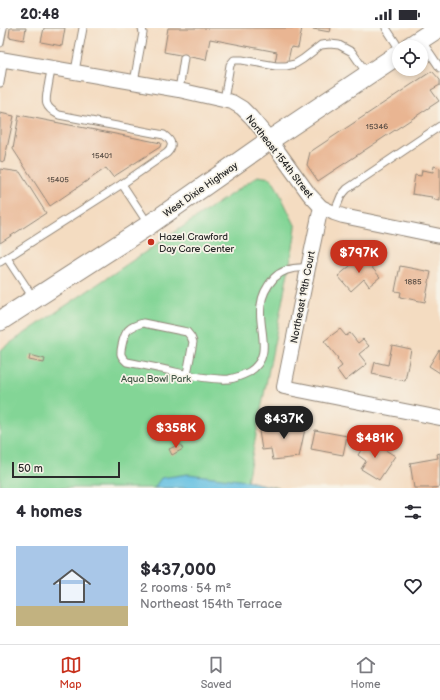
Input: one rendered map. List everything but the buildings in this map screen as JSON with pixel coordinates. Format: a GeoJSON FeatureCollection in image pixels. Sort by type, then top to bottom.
{"type":"FeatureCollection","features":[{"type":"Feature","properties":{"kind":"main road"},"geometry":{"type":"LineString","coordinates":[[420,40],[438,28]]}},
{"type":"Feature","properties":{"kind":"main road","name":"West Dixie Highway"},"geometry":{"type":"LineString","coordinates":[[0,321],[149,225],[270,140],[392,59]]}},
{"type":"Feature","properties":{"kind":"street","name":"Northeast 154th Street"},"geometry":{"type":"LineString","coordinates":[[2,59],[179,90],[232,102],[242,108],[251,117],[270,140],[309,194],[321,207],[334,214],[440,236]]}},
{"type":"Feature","properties":{"kind":"street","name":"Northeast 19th Court"},"geometry":{"type":"LineString","coordinates":[[321,207],[284,387],[440,418]]}},
{"type":"Feature","properties":{"kind":"lane"},"geometry":{"type":"LineString","coordinates":[[0,43],[3,28]]}},
{"type":"Feature","properties":{"kind":"lane"},"geometry":{"type":"LineString","coordinates":[[75,71],[83,28]]}},
{"type":"Feature","properties":{"kind":"lane"},"geometry":{"type":"LineString","coordinates":[[134,82],[143,33],[142,28]]}},
{"type":"Feature","properties":{"kind":"lane"},"geometry":{"type":"LineString","coordinates":[[386,28],[394,40]]}},
{"type":"Feature","properties":{"kind":"lane"},"geometry":{"type":"LineString","coordinates":[[224,100],[230,65],[234,60],[286,66],[295,64],[321,45],[330,44],[352,52],[368,75]]}},
{"type":"Feature","properties":{"kind":"lane"},"geometry":{"type":"LineString","coordinates":[[428,56],[440,68]]}},
{"type":"Feature","properties":{"kind":"lane"},"geometry":{"type":"LineString","coordinates":[[179,90],[184,58]]}},
{"type":"Feature","properties":{"kind":"lane"},"geometry":{"type":"LineString","coordinates":[[0,83],[2,59]]}},
{"type":"Feature","properties":{"kind":"lane"},"geometry":{"type":"LineString","coordinates":[[0,262],[122,184],[171,150],[172,144],[164,135],[59,115],[52,111],[46,100],[52,68]]}},
{"type":"Feature","properties":{"kind":"lane"},"geometry":{"type":"LineString","coordinates":[[334,214],[341,196],[347,189],[440,126]]}},
{"type":"Feature","properties":{"kind":"lane"},"geometry":{"type":"LineString","coordinates":[[122,184],[149,225]]}},
{"type":"Feature","properties":{"kind":"lane"},"geometry":{"type":"LineString","coordinates":[[7,258],[34,299]]}},
{"type":"Feature","properties":{"kind":"lane"},"geometry":{"type":"LineString","coordinates":[[187,374],[194,342],[187,332],[143,323],[136,325],[124,334],[120,352],[122,357],[127,362],[187,374],[207,378],[229,379],[240,376],[254,368],[260,362],[264,346],[260,313],[264,293],[269,284],[278,275],[288,270],[299,267],[308,268]]}},
{"type":"Feature","properties":{"kind":"green space","name":"Aqua Bowl Park"},"geometry":{"type":"Polygon","coordinates":[[[258,176],[271,178],[296,227],[247,481],[279,488],[0,488],[0,350],[258,176]]]}},
{"type":"Feature","properties":{"kind":"water"},"geometry":{"type":"Polygon","coordinates":[[[188,474],[247,481],[277,488],[154,488],[161,478],[188,474]]]}},
{"type":"Feature","properties":{"kind":"place","name":"Hazel Crawford Day Care Center"},"geometry":{"type":"Point","coordinates":[151,242]}}]}
